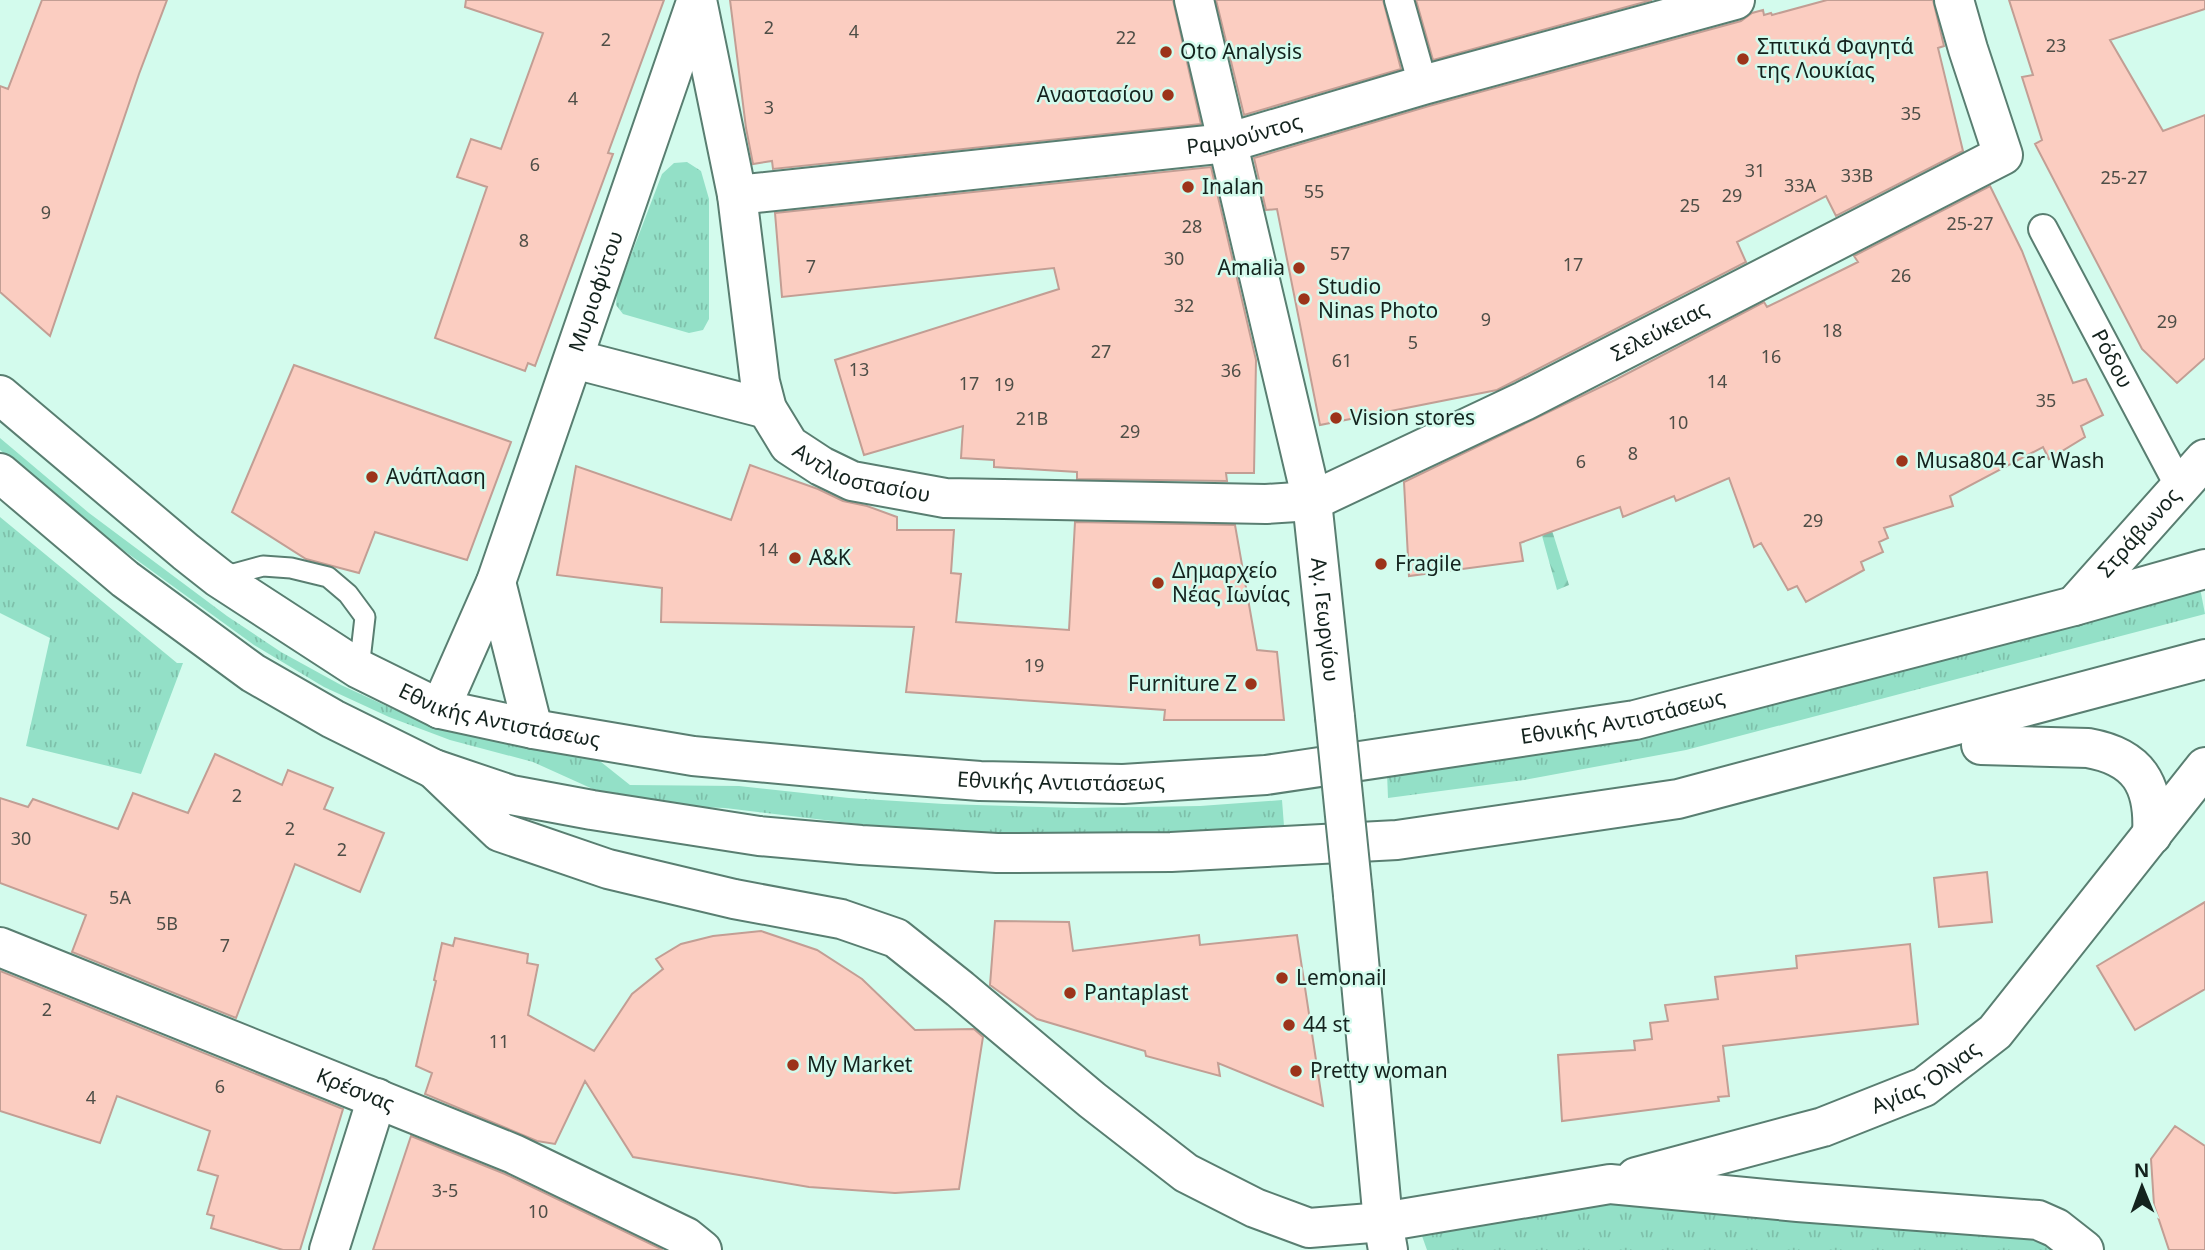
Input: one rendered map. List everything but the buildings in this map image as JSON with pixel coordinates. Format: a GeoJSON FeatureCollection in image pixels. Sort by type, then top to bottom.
{"type":"FeatureCollection","features":[{"type":"Feature","properties":{"kind":"street","name":"Αγ. Γεωργίου"},"geometry":{"type":"LineString","coordinates":[[1194,0],[1312,501],[1386,1236]]}},
{"type":"Feature","properties":{"kind":"street"},"geometry":{"type":"LineString","coordinates":[[1399,0],[1423,85]]}},
{"type":"Feature","properties":{"kind":"street","name":"Ραμνούντος"},"geometry":{"type":"LineString","coordinates":[[737,195],[1227,143],[1423,85],[1735,0]]}},
{"type":"Feature","properties":{"kind":"street","name":"Σελεύκειας"},"geometry":{"type":"LineString","coordinates":[[1312,501],[1524,401],[2003,155],[1954,0]]}},
{"type":"Feature","properties":{"kind":"street","name":"Αντλιοστασίου"},"geometry":{"type":"LineString","coordinates":[[696,1],[737,195],[760,382],[767,409],[789,445],[821,466],[852,481],[945,498],[1266,504],[1312,501]]}},
{"type":"Feature","properties":{"kind":"street","name":"Μυριοφύτου"},"geometry":{"type":"LineString","coordinates":[[440,709],[496,582],[696,1]]}},
{"type":"Feature","properties":{"kind":"street","name":"Ρόδου"},"geometry":{"type":"LineString","coordinates":[[2043,229],[2180,487]]}},
{"type":"Feature","properties":{"kind":"street"},"geometry":{"type":"LineString","coordinates":[[574,359],[767,409]]}},
{"type":"Feature","properties":{"kind":"street","name":"Εθνικής Αντιστάσεως"},"geometry":{"type":"LineString","coordinates":[[0,395],[219,578],[359,669],[440,709],[533,729],[693,756],[980,781],[1123,784],[1266,775],[1635,720],[2074,606],[2205,569]]}},
{"type":"Feature","properties":{"kind":"street","name":"Στράβωνος"},"geometry":{"type":"LineString","coordinates":[[2074,606],[2205,459]]}},
{"type":"Feature","properties":{"kind":"street"},"geometry":{"type":"LineString","coordinates":[[0,473],[125,579],[253,673],[333,719],[435,769],[511,795],[592,810],[760,836],[861,845],[997,853],[1171,852],[1397,840],[1678,799],[2205,659]]}},
{"type":"Feature","properties":{"kind":"street"},"geometry":{"type":"LineString","coordinates":[[496,582],[533,729]]}},
{"type":"Feature","properties":{"kind":"street"},"geometry":{"type":"LineString","coordinates":[[1981,745],[2088,748],[2104,751],[2132,767],[2143,778],[2150,793],[2153,810],[2152,835]]}},
{"type":"Feature","properties":{"kind":"street","name":"Αγίας Όλγας"},"geometry":{"type":"LineString","coordinates":[[1295,1239],[1386,1236],[1610,1184],[1823,1127],[1924,1087],[1995,1032],[2205,767]]}},
{"type":"Feature","properties":{"kind":"street"},"geometry":{"type":"LineString","coordinates":[[435,769],[500,832],[608,869],[734,899],[841,919],[896,938],[1092,1100],[1186,1172],[1255,1208],[1295,1239]]}},
{"type":"Feature","properties":{"kind":"street","name":"Κρέσνας"},"geometry":{"type":"LineString","coordinates":[[0,947],[514,1154],[687,1237],[702,1250]]}},
{"type":"Feature","properties":{"kind":"street"},"geometry":{"type":"LineString","coordinates":[[329,1250],[377,1098]]}},
{"type":"Feature","properties":{"kind":"street","name":"Αγίας Όλγας"},"geometry":{"type":"LineString","coordinates":[[1610,1184],[1798,1202],[2038,1220],[2056,1228],[2084,1250]]}},
{"type":"Feature","properties":{"kind":"lane"},"geometry":{"type":"LineString","coordinates":[[219,578],[263,566],[291,568],[328,577],[348,594],[365,617],[359,669]]}},
{"type":"Feature","properties":{"kind":"green space"},"geometry":{"type":"Polygon","coordinates":[[[687,162],[701,171],[709,199],[709,319],[703,330],[689,333],[623,314],[616,305],[617,292],[662,174],[674,163],[687,162]]]}},
{"type":"Feature","properties":{"kind":"green space"},"geometry":{"type":"Polygon","coordinates":[[[1519,424],[1569,585],[1557,590],[1533,503],[1506,428],[1519,424]]]}},
{"type":"Feature","properties":{"kind":"green space"},"geometry":{"type":"Polygon","coordinates":[[[0,438],[89,513],[227,616],[281,652],[341,685],[393,709],[443,725],[596,758],[630,785],[739,786],[849,798],[1076,808],[1200,806],[1282,800],[1284,826],[1110,835],[983,832],[874,826],[725,808],[626,804],[533,762],[450,740],[389,717],[324,687],[254,645],[83,521],[0,450],[0,438]]]}},
{"type":"Feature","properties":{"kind":"green space"},"geometry":{"type":"Polygon","coordinates":[[[0,517],[177,663],[183,663],[141,774],[26,746],[50,638],[0,613],[0,517]]]}},
{"type":"Feature","properties":{"kind":"green space"},"geometry":{"type":"Polygon","coordinates":[[[2200,588],[2205,614],[1686,750],[1524,780],[1388,798],[1387,773],[2200,588]]]}},
{"type":"Feature","properties":{"kind":"green space"},"geometry":{"type":"Polygon","coordinates":[[[1582,1203],[2022,1228],[2054,1250],[1427,1250],[1422,1236],[1582,1203]]]}},
{"type":"Feature","properties":{"kind":"place","name":"Oto Analysis"},"geometry":{"type":"Point","coordinates":[1166,52]}},
{"type":"Feature","properties":{"kind":"place","name":"Σπιτικά Φαγητά της Λουκίας"},"geometry":{"type":"Point","coordinates":[1743,59]}},
{"type":"Feature","properties":{"kind":"place","name":"Αναστασίου"},"geometry":{"type":"Point","coordinates":[1168,95]}},
{"type":"Feature","properties":{"kind":"place","name":"Inalan"},"geometry":{"type":"Point","coordinates":[1188,187]}},
{"type":"Feature","properties":{"kind":"place","name":"Amalia"},"geometry":{"type":"Point","coordinates":[1299,268]}},
{"type":"Feature","properties":{"kind":"place","name":"Studio Ninas Photo"},"geometry":{"type":"Point","coordinates":[1304,299]}},
{"type":"Feature","properties":{"kind":"place","name":"Vision stores"},"geometry":{"type":"Point","coordinates":[1336,418]}},
{"type":"Feature","properties":{"kind":"place","name":"Musa804 Car Wash"},"geometry":{"type":"Point","coordinates":[1902,461]}},
{"type":"Feature","properties":{"kind":"place","name":"Ανάπλαση"},"geometry":{"type":"Point","coordinates":[372,477]}},
{"type":"Feature","properties":{"kind":"place","name":"A&K"},"geometry":{"type":"Point","coordinates":[795,558]}},
{"type":"Feature","properties":{"kind":"place","name":"Fragile"},"geometry":{"type":"Point","coordinates":[1381,564]}},
{"type":"Feature","properties":{"kind":"place","name":"Δημαρχείο Νέας Ιωνίας"},"geometry":{"type":"Point","coordinates":[1158,583]}},
{"type":"Feature","properties":{"kind":"place","name":"Furniture Z"},"geometry":{"type":"Point","coordinates":[1251,684]}},
{"type":"Feature","properties":{"kind":"place","name":"Lemonail"},"geometry":{"type":"Point","coordinates":[1282,978]}},
{"type":"Feature","properties":{"kind":"place","name":"Pantaplast"},"geometry":{"type":"Point","coordinates":[1070,993]}},
{"type":"Feature","properties":{"kind":"place","name":"44 st"},"geometry":{"type":"Point","coordinates":[1289,1025]}},
{"type":"Feature","properties":{"kind":"place","name":"My Market"},"geometry":{"type":"Point","coordinates":[793,1065]}},
{"type":"Feature","properties":{"kind":"place","name":"Pretty woman"},"geometry":{"type":"Point","coordinates":[1296,1071]}}]}
